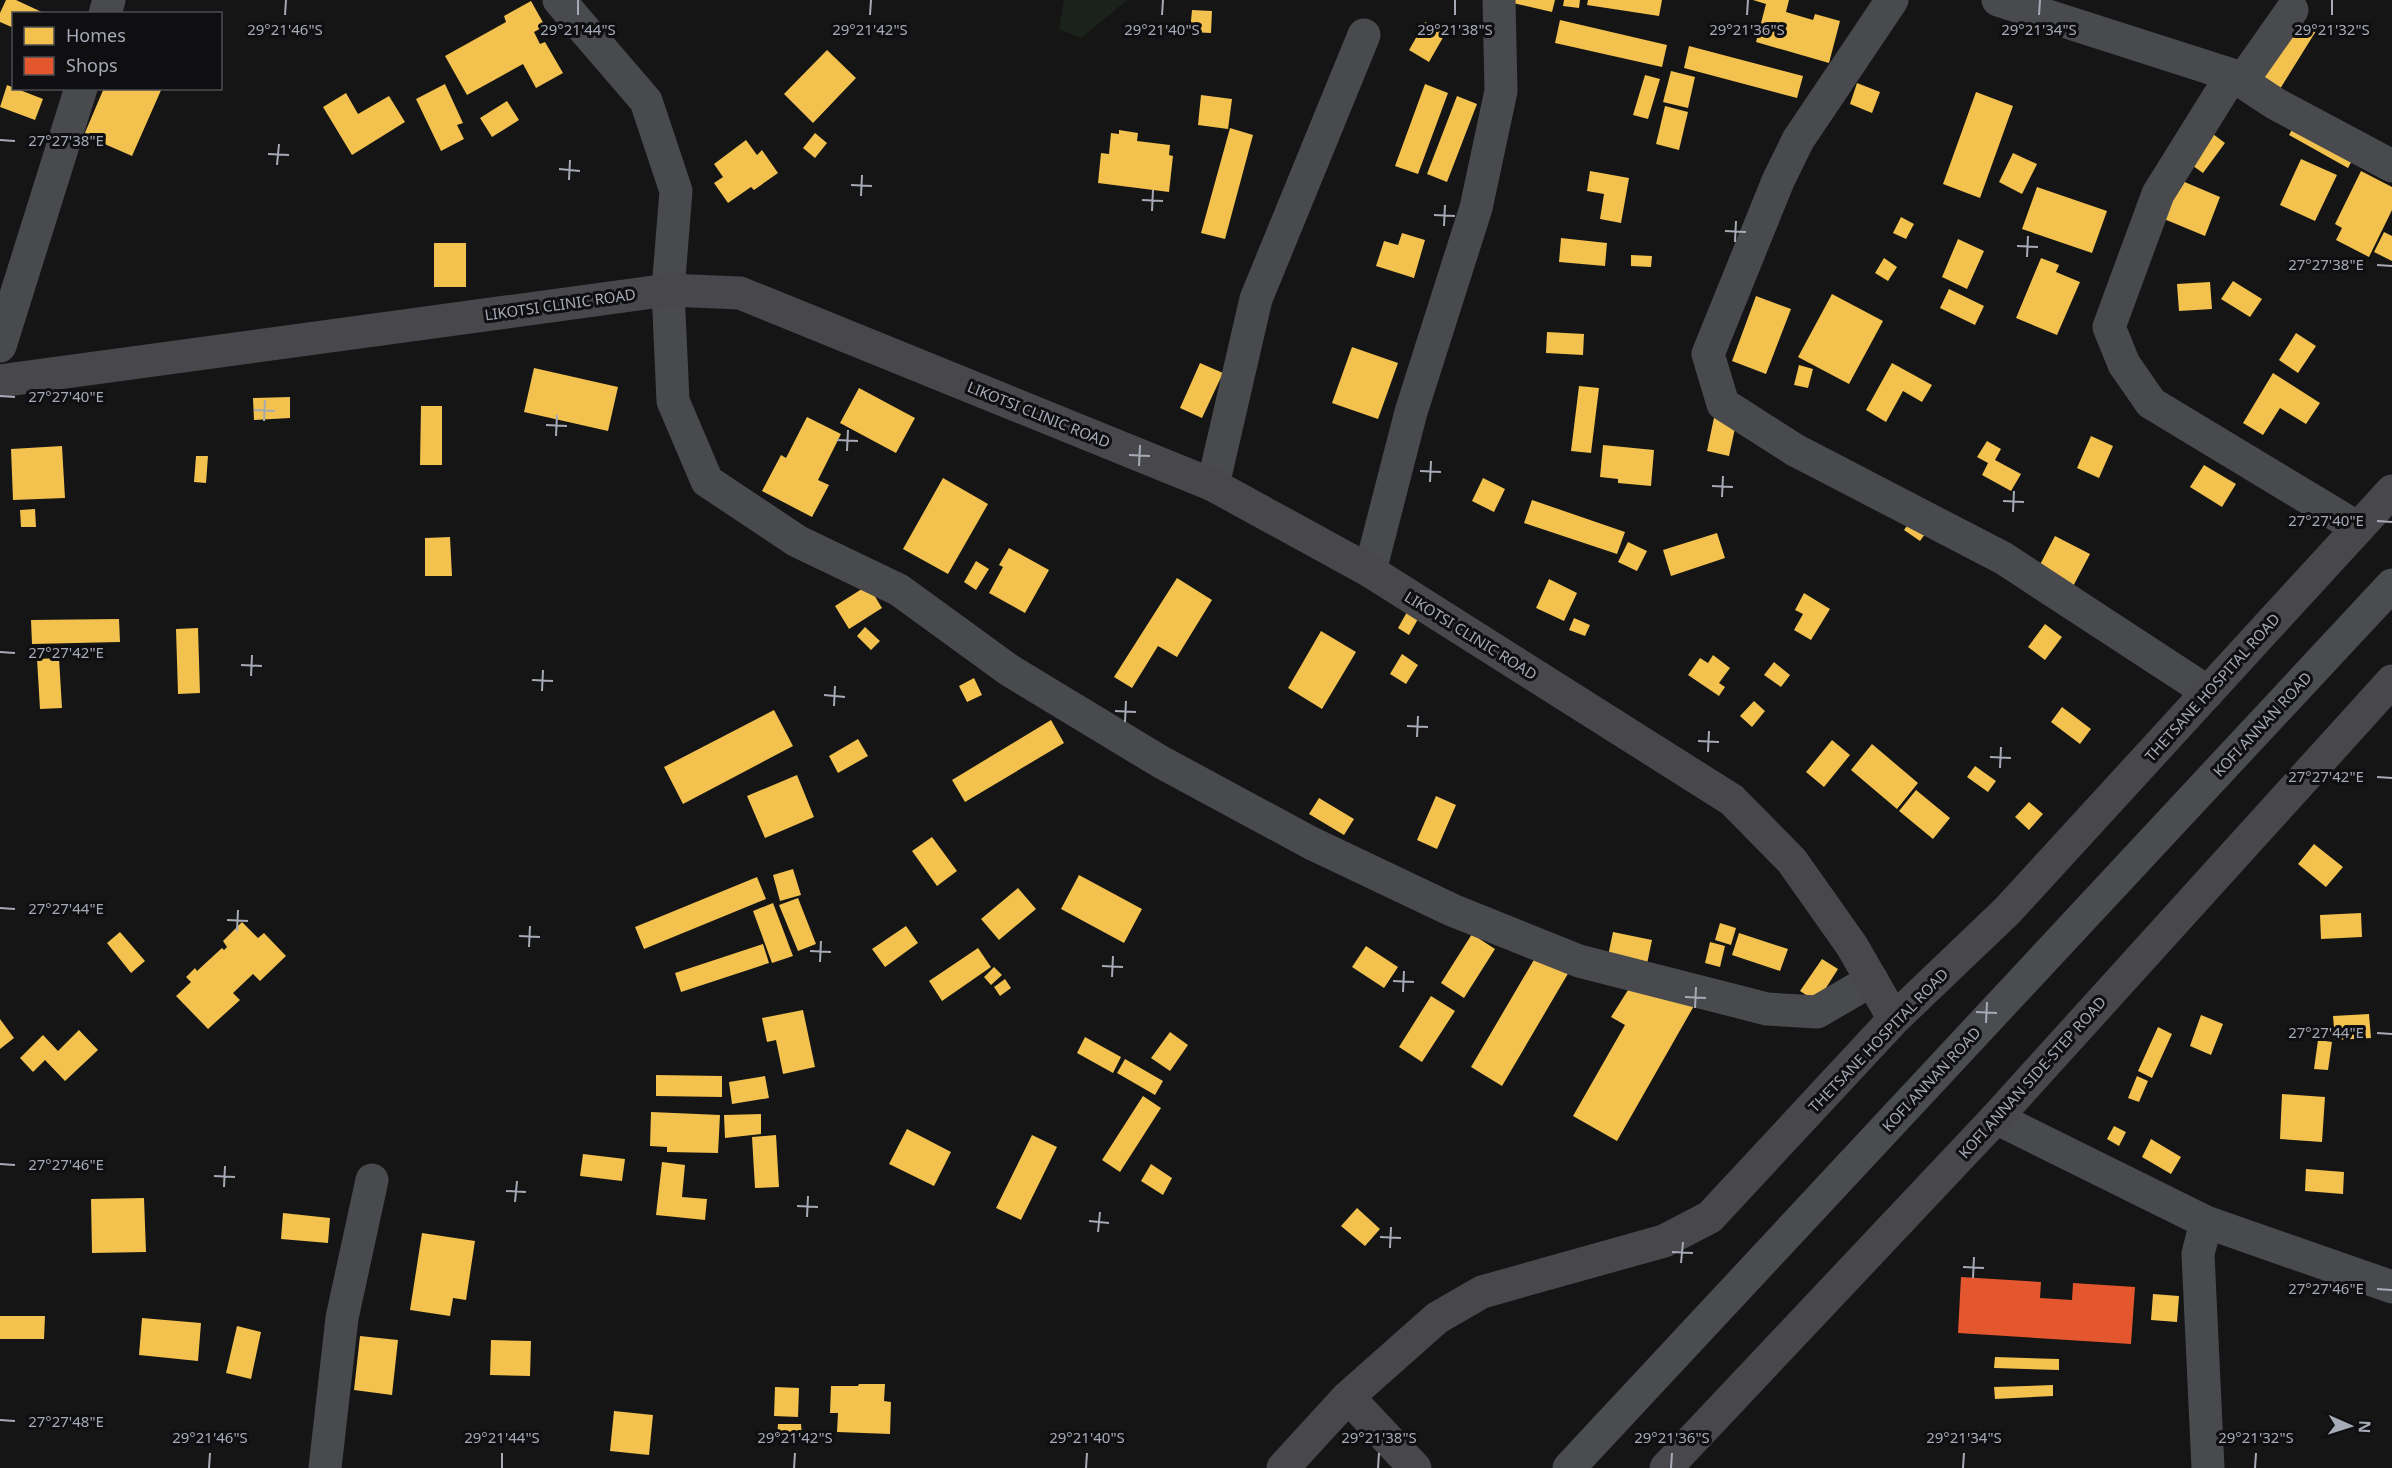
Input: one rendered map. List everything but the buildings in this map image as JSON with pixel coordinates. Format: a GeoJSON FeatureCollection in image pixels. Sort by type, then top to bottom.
{"type":"FeatureCollection","features":[{"type":"Feature","properties":{"kind":"main road","name":"KOFI ANNAN ROAD"},"geometry":{"type":"LineString","coordinates":[[1569,1468],[2392,585]]}},
{"type":"Feature","properties":{"kind":"street"},"geometry":{"type":"LineString","coordinates":[[559,0],[646,101],[676,192],[668,290],[673,401],[707,481],[798,541],[899,590],[1009,670],[1161,762],[1343,858],[1452,910],[1579,961],[1767,1009],[1817,1012],[1872,980]]}},
{"type":"Feature","properties":{"kind":"street"},"geometry":{"type":"LineString","coordinates":[[1370,571],[1412,412],[1476,208],[1501,91],[1499,0]]}},
{"type":"Feature","properties":{"kind":"street"},"geometry":{"type":"LineString","coordinates":[[1892,0],[1798,140],[1778,180],[1708,354],[1723,404],[1795,450],[2002,558],[2208,692]]}},
{"type":"Feature","properties":{"kind":"street"},"geometry":{"type":"LineString","coordinates":[[1998,0],[2077,12],[2237,78],[2276,104],[2392,166]]}},
{"type":"Feature","properties":{"kind":"street"},"geometry":{"type":"LineString","coordinates":[[2292,10],[2237,78],[2158,194],[2109,327],[2124,364],[2151,403],[2358,528]]}},
{"type":"Feature","properties":{"kind":"street"},"geometry":{"type":"LineString","coordinates":[[1214,485],[1256,299],[1364,35]]}},
{"type":"Feature","properties":{"kind":"street"},"geometry":{"type":"LineString","coordinates":[[0,346],[80,90]]}},
{"type":"Feature","properties":{"kind":"street","name":"LIKOTSI CLINIC ROAD"},"geometry":{"type":"LineString","coordinates":[[0,381],[668,290],[740,293],[1214,485],[1370,571],[1732,800],[1792,861],[1852,946],[1894,1020]]}},
{"type":"Feature","properties":{"kind":"street","name":"THETSANE HOSPITAL ROAD"},"geometry":{"type":"LineString","coordinates":[[1283,1468],[1348,1397],[1437,1318],[1482,1292],[1664,1241],[1710,1217],[1894,1020],[2007,911],[2392,490]]}},
{"type":"Feature","properties":{"kind":"street","name":"KOFI ANNAN SIDE-STEP ROAD"},"geometry":{"type":"LineString","coordinates":[[1666,1468],[1996,1118],[2392,681]]}},
{"type":"Feature","properties":{"kind":"street"},"geometry":{"type":"LineString","coordinates":[[1996,1118],[2206,1222],[2392,1287]]}},
{"type":"Feature","properties":{"kind":"street"},"geometry":{"type":"LineString","coordinates":[[325,1468],[342,1318],[372,1180]]}},
{"type":"Feature","properties":{"kind":"street"},"geometry":{"type":"LineString","coordinates":[[2206,1222],[2198,1254],[2208,1468]]}},
{"type":"Feature","properties":{"kind":"street"},"geometry":{"type":"LineString","coordinates":[[1348,1397],[1415,1468]]}},
{"type":"Feature","properties":{"kind":"shaded area"},"geometry":{"type":"Polygon","coordinates":[[[1064,0],[1127,0],[1081,38],[1059,29],[1064,0]]]}}]}
